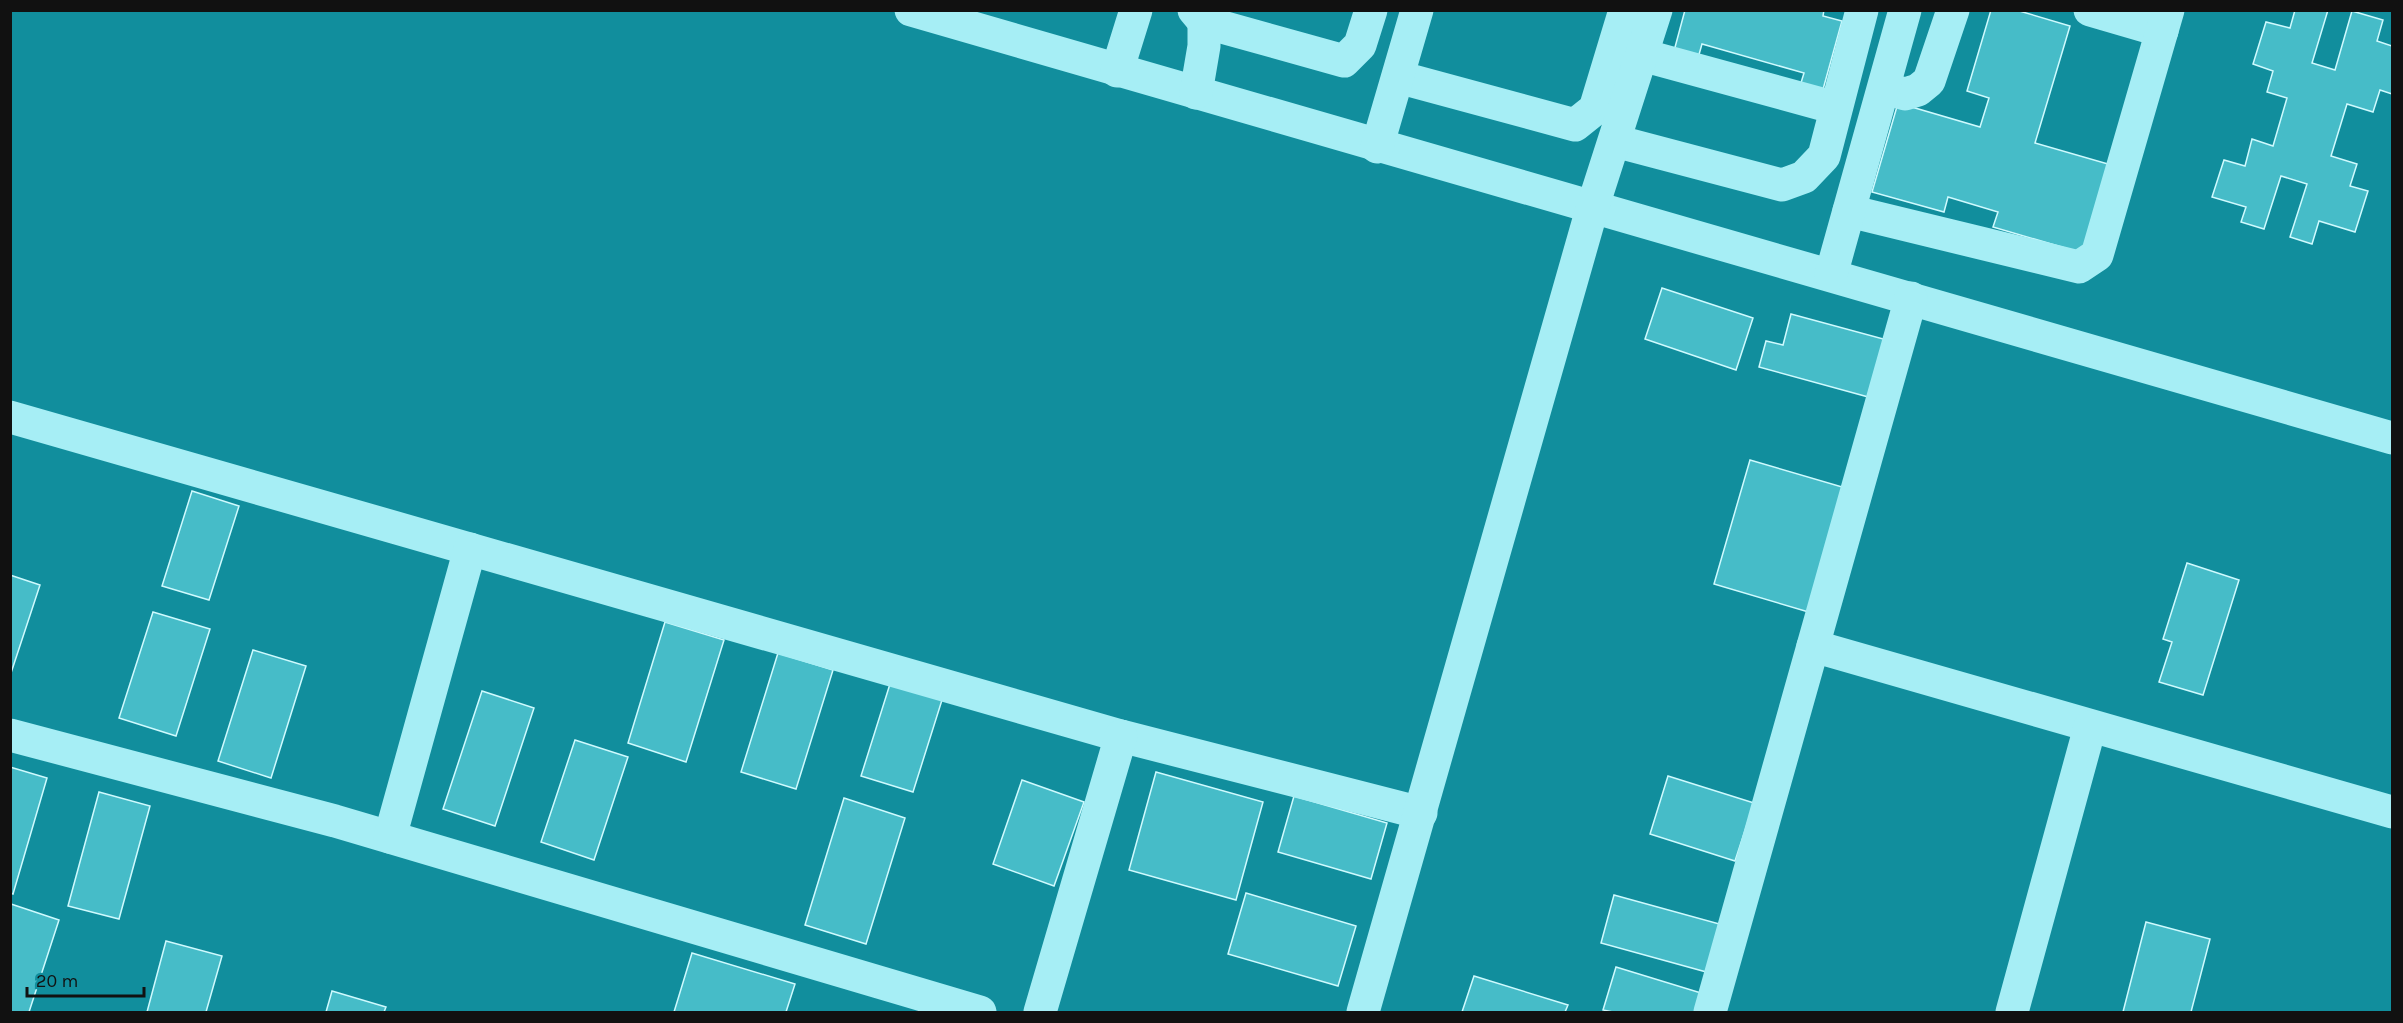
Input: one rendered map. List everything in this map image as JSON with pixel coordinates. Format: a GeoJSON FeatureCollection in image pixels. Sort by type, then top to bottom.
{"type":"FeatureCollection","features":[{"type":"Feature","properties":{"kind":"street"},"geometry":{"type":"LineString","coordinates":[[910,10],[1377,147],[1911,298],[2392,438]]}},
{"type":"Feature","properties":{"kind":"street"},"geometry":{"type":"LineString","coordinates":[[1117,71],[1136,10]]}},
{"type":"Feature","properties":{"kind":"street"},"geometry":{"type":"LineString","coordinates":[[1196,93],[1204,46],[1199,16],[1344,61],[1360,45],[1371,10]]}},
{"type":"Feature","properties":{"kind":"street"},"geometry":{"type":"LineString","coordinates":[[1377,147],[1417,10]]}},
{"type":"Feature","properties":{"kind":"street"},"geometry":{"type":"LineString","coordinates":[[1398,77],[1575,125],[1595,109],[1625,10]]}},
{"type":"Feature","properties":{"kind":"street"},"geometry":{"type":"LineString","coordinates":[[1364,1012],[1592,208],[1656,10]]}},
{"type":"Feature","properties":{"kind":"street"},"geometry":{"type":"LineString","coordinates":[[1615,141],[1782,185],[1804,177],[1824,156],[1862,10]]}},
{"type":"Feature","properties":{"kind":"street"},"geometry":{"type":"LineString","coordinates":[[1831,276],[1905,10]]}},
{"type":"Feature","properties":{"kind":"street"},"geometry":{"type":"LineString","coordinates":[[1884,88],[1905,94],[1918,90],[1929,81],[1953,10]]}},
{"type":"Feature","properties":{"kind":"street"},"geometry":{"type":"LineString","coordinates":[[1849,211],[2079,267],[2097,255],[2165,21],[2090,10]]}},
{"type":"Feature","properties":{"kind":"street"},"geometry":{"type":"LineString","coordinates":[[1642,55],[1836,108]]}},
{"type":"Feature","properties":{"kind":"street"},"geometry":{"type":"LineString","coordinates":[[1710,1012],[1911,298]]}},
{"type":"Feature","properties":{"kind":"street"},"geometry":{"type":"LineString","coordinates":[[10,417],[1121,736],[1421,813]]}},
{"type":"Feature","properties":{"kind":"street"},"geometry":{"type":"LineString","coordinates":[[390,837],[470,549]]}},
{"type":"Feature","properties":{"kind":"street"},"geometry":{"type":"LineString","coordinates":[[1813,646],[2392,812]]}},
{"type":"Feature","properties":{"kind":"street"},"geometry":{"type":"LineString","coordinates":[[2012,1012],[2090,727]]}},
{"type":"Feature","properties":{"kind":"street"},"geometry":{"type":"LineString","coordinates":[[10,735],[390,837],[980,1012]]}},
{"type":"Feature","properties":{"kind":"street"},"geometry":{"type":"LineString","coordinates":[[1040,1012],[1121,736]]}},
{"type":"Feature","properties":{"kind":"building"},"geometry":{"type":"Polygon","coordinates":[[[1685,10],[1824,10],[1823,16],[1842,21],[1822,93],[1800,86],[1804,73],[1702,44],[1698,58],[1674,51],[1685,10]]]}},
{"type":"Feature","properties":{"kind":"building"},"geometry":{"type":"Polygon","coordinates":[[[1991,10],[2016,10],[2070,26],[2035,143],[2108,164],[2082,253],[1993,227],[1998,212],[1948,197],[1944,212],[1872,192],[1898,103],[1980,127],[1989,98],[1967,91],[1991,10]]]}},
{"type":"Feature","properties":{"kind":"building"},"geometry":{"type":"Polygon","coordinates":[[[2295,10],[2328,10],[2312,63],[2335,70],[2352,11],[2383,20],[2377,41],[2392,46],[2392,94],[2380,90],[2373,112],[2347,104],[2331,156],[2357,164],[2350,186],[2368,191],[2355,232],[2319,221],[2312,244],[2290,237],[2307,184],[2281,176],[2264,229],[2241,222],[2246,207],[2212,197],[2224,160],[2245,166],[2252,139],[2273,146],[2287,98],[2267,92],[2273,71],[2253,64],[2266,22],[2290,28],[2295,10]]]}},
{"type":"Feature","properties":{"kind":"building"},"geometry":{"type":"Polygon","coordinates":[[[1662,288],[1753,318],[1736,370],[1645,339],[1662,288]]]}},
{"type":"Feature","properties":{"kind":"building"},"geometry":{"type":"Polygon","coordinates":[[[1791,314],[1887,340],[1872,398],[1759,367],[1766,341],[1783,345],[1791,314]]]}},
{"type":"Feature","properties":{"kind":"building"},"geometry":{"type":"Polygon","coordinates":[[[1750,460],[1849,489],[1812,613],[1714,584],[1750,460]]]}},
{"type":"Feature","properties":{"kind":"building"},"geometry":{"type":"Polygon","coordinates":[[[192,491],[239,506],[209,600],[162,586],[192,491]]]}},
{"type":"Feature","properties":{"kind":"building"},"geometry":{"type":"Polygon","coordinates":[[[2187,563],[2239,580],[2203,695],[2159,682],[2172,642],[2163,639],[2187,563]]]}},
{"type":"Feature","properties":{"kind":"building"},"geometry":{"type":"Polygon","coordinates":[[[10,575],[40,585],[10,676],[10,575]]]}},
{"type":"Feature","properties":{"kind":"building"},"geometry":{"type":"Polygon","coordinates":[[[153,612],[210,629],[176,736],[119,718],[153,612]]]}},
{"type":"Feature","properties":{"kind":"building"},"geometry":{"type":"Polygon","coordinates":[[[665,622],[724,640],[686,762],[628,743],[665,622]]]}},
{"type":"Feature","properties":{"kind":"building"},"geometry":{"type":"Polygon","coordinates":[[[253,650],[306,666],[271,778],[218,761],[253,650]]]}},
{"type":"Feature","properties":{"kind":"building"},"geometry":{"type":"Polygon","coordinates":[[[778,653],[833,670],[796,789],[741,772],[778,653]]]}},
{"type":"Feature","properties":{"kind":"building"},"geometry":{"type":"Polygon","coordinates":[[[890,684],[942,700],[913,792],[861,776],[890,684]]]}},
{"type":"Feature","properties":{"kind":"building"},"geometry":{"type":"Polygon","coordinates":[[[482,691],[534,708],[495,826],[443,809],[482,691]]]}},
{"type":"Feature","properties":{"kind":"building"},"geometry":{"type":"Polygon","coordinates":[[[575,740],[628,757],[594,860],[541,842],[575,740]]]}},
{"type":"Feature","properties":{"kind":"building"},"geometry":{"type":"Polygon","coordinates":[[[10,767],[47,778],[13,894],[10,893],[10,767]]]}},
{"type":"Feature","properties":{"kind":"building"},"geometry":{"type":"Polygon","coordinates":[[[1156,772],[1263,802],[1236,900],[1129,870],[1156,772]]]}},
{"type":"Feature","properties":{"kind":"building"},"geometry":{"type":"Polygon","coordinates":[[[1668,776],[1754,803],[1735,861],[1650,834],[1668,776]]]}},
{"type":"Feature","properties":{"kind":"building"},"geometry":{"type":"Polygon","coordinates":[[[1022,780],[1084,802],[1054,886],[993,864],[1022,780]]]}},
{"type":"Feature","properties":{"kind":"building"},"geometry":{"type":"Polygon","coordinates":[[[99,792],[150,806],[119,919],[68,906],[99,792]]]}},
{"type":"Feature","properties":{"kind":"building"},"geometry":{"type":"Polygon","coordinates":[[[1294,796],[1387,823],[1371,879],[1278,852],[1294,796]]]}},
{"type":"Feature","properties":{"kind":"building"},"geometry":{"type":"Polygon","coordinates":[[[844,798],[905,818],[866,944],[805,925],[844,798]]]}},
{"type":"Feature","properties":{"kind":"building"},"geometry":{"type":"Polygon","coordinates":[[[1246,893],[1356,926],[1338,986],[1228,954],[1246,893]]]}},
{"type":"Feature","properties":{"kind":"building"},"geometry":{"type":"Polygon","coordinates":[[[1614,895],[1723,925],[1710,973],[1601,943],[1614,895]]]}},
{"type":"Feature","properties":{"kind":"building"},"geometry":{"type":"Polygon","coordinates":[[[11,904],[59,920],[29,1012],[10,1012],[11,904]]]}},
{"type":"Feature","properties":{"kind":"building"},"geometry":{"type":"Polygon","coordinates":[[[2146,922],[2210,939],[2191,1012],[2123,1012],[2146,922]]]}},
{"type":"Feature","properties":{"kind":"building"},"geometry":{"type":"Polygon","coordinates":[[[166,941],[222,956],[206,1012],[147,1012],[166,941]]]}},
{"type":"Feature","properties":{"kind":"building"},"geometry":{"type":"Polygon","coordinates":[[[692,953],[795,984],[786,1012],[674,1012],[692,953]]]}},
{"type":"Feature","properties":{"kind":"building"},"geometry":{"type":"Polygon","coordinates":[[[1616,967],[1701,993],[1695,1012],[1603,1010],[1616,967]]]}},
{"type":"Feature","properties":{"kind":"building"},"geometry":{"type":"Polygon","coordinates":[[[1474,976],[1568,1005],[1565,1012],[1462,1012],[1474,976]]]}},
{"type":"Feature","properties":{"kind":"building"},"geometry":{"type":"Polygon","coordinates":[[[332,991],[386,1007],[384,1012],[326,1012],[332,991]]]}}]}
